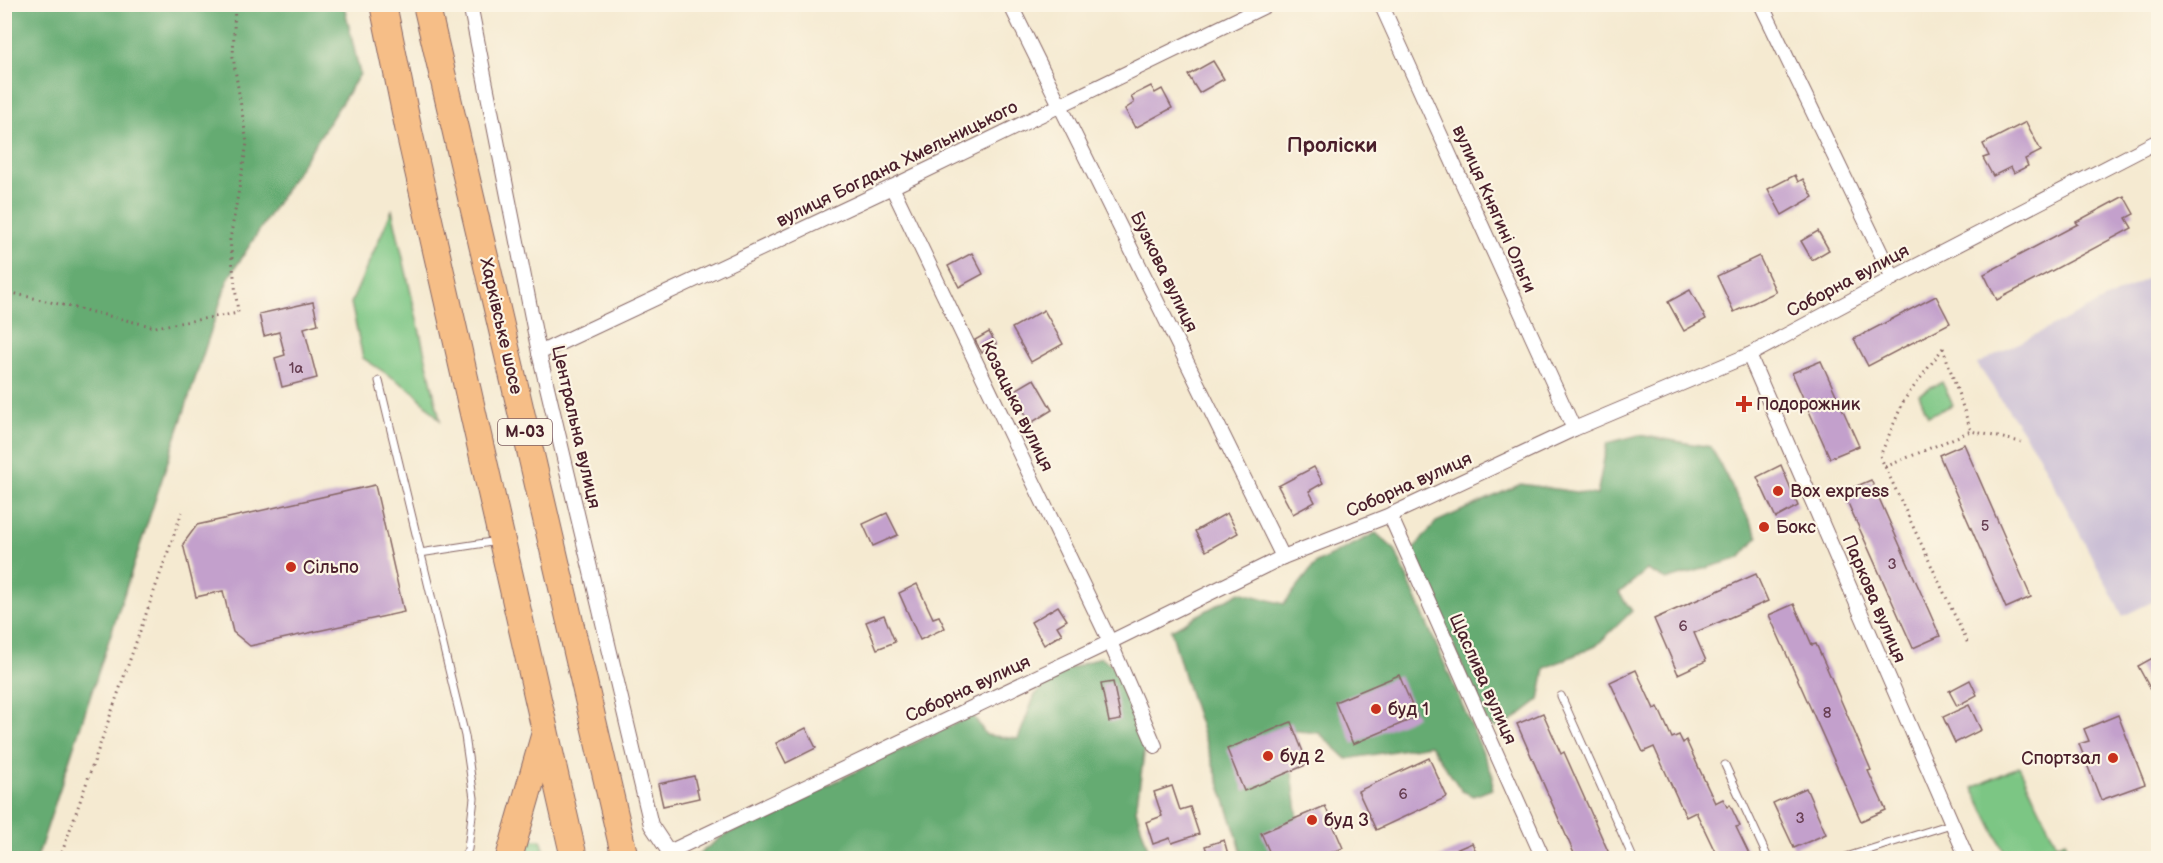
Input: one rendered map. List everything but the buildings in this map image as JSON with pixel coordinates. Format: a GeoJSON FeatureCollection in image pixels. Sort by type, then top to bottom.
{"type":"FeatureCollection","features":[{"type":"Feature","properties":{"kind":"highway","name":"М-03"},"geometry":{"type":"LineString","coordinates":[[383,4],[408,127],[574,858]]}},
{"type":"Feature","properties":{"kind":"highway","name":"Харківське шосе"},"geometry":{"type":"LineString","coordinates":[[426,4],[624,858]]}},
{"type":"Feature","properties":{"kind":"highway"},"geometry":{"type":"LineString","coordinates":[[513,854],[545,733]]}},
{"type":"Feature","properties":{"kind":"street","name":"Центральна вулиця"},"geometry":{"type":"LineString","coordinates":[[470,4],[539,353],[651,825],[669,852]]}},
{"type":"Feature","properties":{"kind":"street","name":"Бузкова вулиця"},"geometry":{"type":"LineString","coordinates":[[1010,4],[1283,557]]}},
{"type":"Feature","properties":{"kind":"street","name":"вулиця Богдана Хмельницького"},"geometry":{"type":"LineString","coordinates":[[539,353],[892,187],[1269,4]]}},
{"type":"Feature","properties":{"kind":"street","name":"вулиця Княгині Ольги"},"geometry":{"type":"LineString","coordinates":[[1381,4],[1574,429]]}},
{"type":"Feature","properties":{"kind":"street"},"geometry":{"type":"LineString","coordinates":[[1761,4],[1893,278]]}},
{"type":"Feature","properties":{"kind":"street","name":"Соборна вулиця"},"geometry":{"type":"LineString","coordinates":[[669,852],[1283,557],[1390,515],[1574,429],[1749,355],[2158,141]]}},
{"type":"Feature","properties":{"kind":"street","name":"Козацька вулиця"},"geometry":{"type":"LineString","coordinates":[[892,187],[1110,642],[1155,746]]}},
{"type":"Feature","properties":{"kind":"street","name":"Паркова вулиця"},"geometry":{"type":"LineString","coordinates":[[1749,355],[1967,858]]}},
{"type":"Feature","properties":{"kind":"street","name":"Щаслива вулиця"},"geometry":{"type":"LineString","coordinates":[[1390,515],[1543,858]]}},
{"type":"Feature","properties":{"kind":"lane"},"geometry":{"type":"LineString","coordinates":[[379,381],[465,736],[474,798],[468,849],[464,858]]}},
{"type":"Feature","properties":{"kind":"lane"},"geometry":{"type":"LineString","coordinates":[[420,553],[502,541]]}},
{"type":"Feature","properties":{"kind":"lane"},"geometry":{"type":"LineString","coordinates":[[1561,696],[1633,858]]}},
{"type":"Feature","properties":{"kind":"lane"},"geometry":{"type":"LineString","coordinates":[[1725,765],[1768,858]]}},
{"type":"Feature","properties":{"kind":"lane"},"geometry":{"type":"LineString","coordinates":[[1843,858],[1951,824]]}},
{"type":"Feature","properties":{"kind":"path"},"geometry":{"type":"LineString","coordinates":[[4,291],[154,327],[238,314],[230,240],[247,143],[233,57],[235,4]]}},
{"type":"Feature","properties":{"kind":"path"},"geometry":{"type":"LineString","coordinates":[[1969,646],[1880,456],[1904,400],[1943,348],[1971,431]]}},
{"type":"Feature","properties":{"kind":"path"},"geometry":{"type":"LineString","coordinates":[[1885,467],[1971,431],[2021,442]]}},
{"type":"Feature","properties":{"kind":"path"},"geometry":{"type":"LineString","coordinates":[[60,858],[182,512]]}},
{"type":"Feature","properties":{"kind":"shaded area"},"geometry":{"type":"Polygon","coordinates":[[[2158,273],[2158,599],[2123,616],[2038,454],[1977,364],[2158,273]]]}},
{"type":"Feature","properties":{"kind":"green space"},"geometry":{"type":"Polygon","coordinates":[[[5,4],[344,5],[360,74],[228,279],[37,858],[4,858],[5,4]]]}},
{"type":"Feature","properties":{"kind":"green space"},"geometry":{"type":"Polygon","coordinates":[[[392,210],[440,420],[414,392],[363,358],[351,303],[392,210]]]}},
{"type":"Feature","properties":{"kind":"green space"},"geometry":{"type":"Polygon","coordinates":[[[1942,382],[1953,405],[1928,416],[1919,394],[1942,382]]]}},
{"type":"Feature","properties":{"kind":"green space"},"geometry":{"type":"Polygon","coordinates":[[[1639,435],[1711,447],[1758,537],[1740,558],[1666,580],[1647,570],[1619,593],[1632,611],[1596,646],[1545,668],[1539,700],[1503,728],[1488,726],[1413,550],[1436,522],[1521,484],[1597,495],[1607,443],[1639,435]]]}},
{"type":"Feature","properties":{"kind":"green space"},"geometry":{"type":"Polygon","coordinates":[[[1376,533],[1395,550],[1493,776],[1492,789],[1474,796],[1462,791],[1430,745],[1347,759],[1319,733],[1275,729],[1292,773],[1302,851],[1330,846],[1351,858],[1242,858],[1171,630],[1240,592],[1284,604],[1316,563],[1376,533]]]}},
{"type":"Feature","properties":{"kind":"green space"},"geometry":{"type":"Polygon","coordinates":[[[1100,657],[1113,666],[1145,747],[1136,810],[1151,858],[693,858],[723,836],[973,715],[986,735],[1018,739],[1035,695],[1057,674],[1100,657]]]}},
{"type":"Feature","properties":{"kind":"green space"},"geometry":{"type":"Polygon","coordinates":[[[2019,766],[2057,845],[2065,841],[2073,858],[2007,858],[1973,788],[2019,766]]]}},
{"type":"Feature","properties":{"kind":"green space"},"geometry":{"type":"Polygon","coordinates":[[[528,840],[541,840],[547,858],[529,858],[528,840]]]}},
{"type":"Feature","properties":{"kind":"place","name":"Подорожник"},"geometry":{"type":"Point","coordinates":[1744,404]}},
{"type":"Feature","properties":{"kind":"place","name":"Box express"},"geometry":{"type":"Point","coordinates":[1778,491]}},
{"type":"Feature","properties":{"kind":"place","name":"Бокс"},"geometry":{"type":"Point","coordinates":[1764,527]}},
{"type":"Feature","properties":{"kind":"place","name":"Сільпо"},"geometry":{"type":"Point","coordinates":[291,567]}},
{"type":"Feature","properties":{"kind":"place","name":"буд 1"},"geometry":{"type":"Point","coordinates":[1376,709]}},
{"type":"Feature","properties":{"kind":"place","name":"буд 2"},"geometry":{"type":"Point","coordinates":[1268,756]}},
{"type":"Feature","properties":{"kind":"place","name":"Спортзал"},"geometry":{"type":"Point","coordinates":[2113,758]}},
{"type":"Feature","properties":{"kind":"place","name":"буд 3"},"geometry":{"type":"Point","coordinates":[1312,820]}},
{"type":"Feature","properties":{"kind":"district","name":"Проліски"},"geometry":{"type":"Point","coordinates":[1332,145]}}]}
